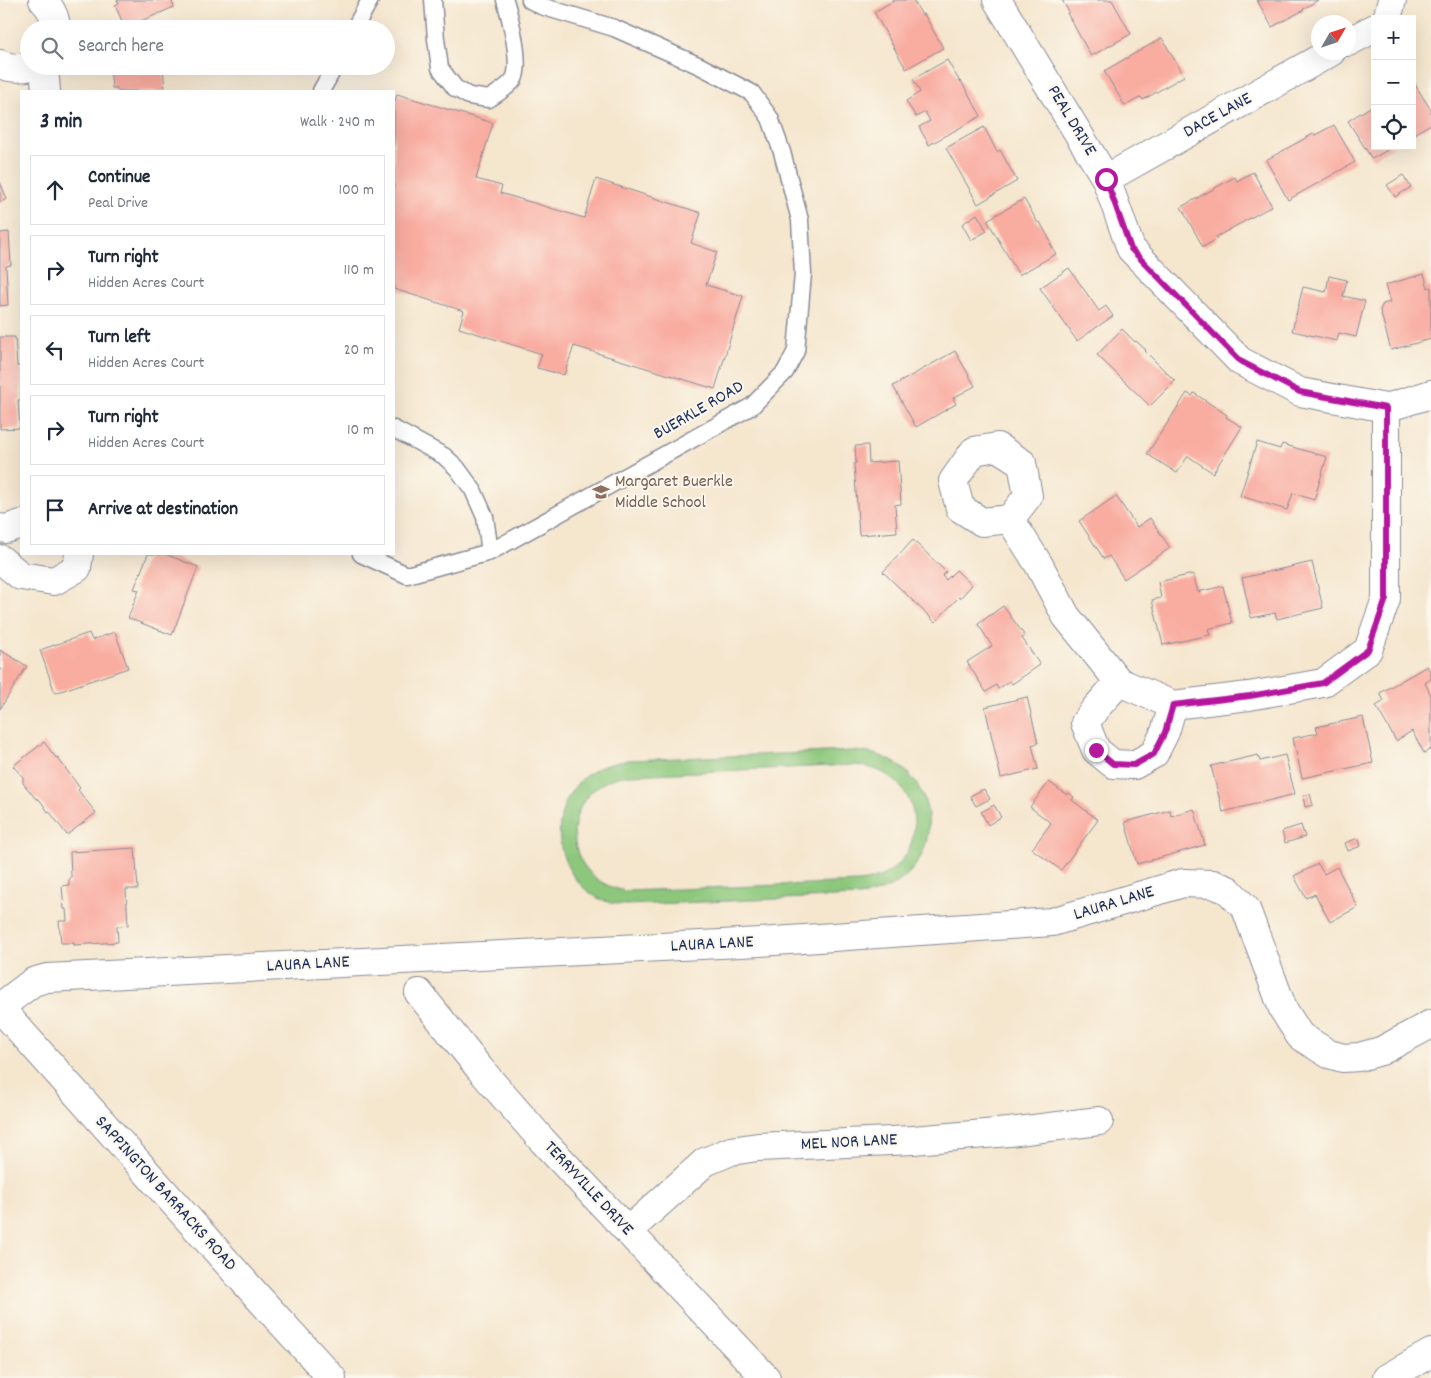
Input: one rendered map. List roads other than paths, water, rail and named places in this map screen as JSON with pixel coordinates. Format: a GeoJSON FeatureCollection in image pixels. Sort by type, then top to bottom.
{"type":"FeatureCollection","features":[{"type":"Feature","properties":{"kind":"street"},"geometry":{"type":"LineString","coordinates":[[43,0],[52,11],[55,20]]}},
{"type":"Feature","properties":{"kind":"street","name":"PEAL DRIVE"},"geometry":{"type":"LineString","coordinates":[[998,0],[1106,179],[1131,249],[1240,361],[1300,392],[1386,408],[1431,394]]}},
{"type":"Feature","properties":{"kind":"street"},"geometry":{"type":"LineString","coordinates":[[1388,15],[1392,0]]}},
{"type":"Feature","properties":{"kind":"street"},"geometry":{"type":"LineString","coordinates":[[1356,38],[1371,30]]}},
{"type":"Feature","properties":{"kind":"street","name":"DACE LANE"},"geometry":{"type":"LineString","coordinates":[[1106,179],[1316,60]]}},
{"type":"Feature","properties":{"kind":"street"},"geometry":{"type":"LineString","coordinates":[[0,64],[8,68],[20,69]]}},
{"type":"Feature","properties":{"kind":"street"},"geometry":{"type":"LineString","coordinates":[[45,75],[46,90]]}},
{"type":"Feature","properties":{"kind":"street"},"geometry":{"type":"LineString","coordinates":[[1010,519],[1039,565],[1066,616],[1120,682],[1173,705],[1250,696],[1323,683],[1368,650],[1386,599],[1386,408]]}},
{"type":"Feature","properties":{"kind":"street"},"geometry":{"type":"LineString","coordinates":[[0,528],[6,529],[20,524]]}},
{"type":"Feature","properties":{"kind":"street"},"geometry":{"type":"LineString","coordinates":[[0,559],[21,576],[54,581],[77,568],[79,555]]}},
{"type":"Feature","properties":{"kind":"street"},"geometry":{"type":"LineString","coordinates":[[1120,682],[1095,708],[1085,723],[1096,750],[1113,764],[1134,765],[1154,754],[1165,732],[1173,705]]}},
{"type":"Feature","properties":{"kind":"street","name":"LAURA LANE"},"geometry":{"type":"LineString","coordinates":[[0,1008],[33,982],[48,978],[760,942],[1052,922],[1183,883],[1213,884],[1228,890],[1246,909],[1283,1009],[1300,1036],[1329,1054],[1343,1058],[1359,1057],[1381,1051],[1431,1024]]}},
{"type":"Feature","properties":{"kind":"street","name":"TERRYVILLE DRIVE"},"geometry":{"type":"LineString","coordinates":[[419,993],[542,1140],[766,1378]]}},
{"type":"Feature","properties":{"kind":"street","name":"SAPPINGTON BARRACKS ROAD"},"geometry":{"type":"LineString","coordinates":[[0,1008],[329,1377]]}},
{"type":"Feature","properties":{"kind":"street","name":"MEL NOR LANE"},"geometry":{"type":"LineString","coordinates":[[628,1231],[705,1162],[731,1150],[758,1147],[912,1140],[1009,1132],[1099,1121]]}},
{"type":"Feature","properties":{"kind":"street"},"geometry":{"type":"LineString","coordinates":[[1388,1378],[1431,1353]]}},
{"type":"Feature","properties":{"kind":"lane"},"geometry":{"type":"LineString","coordinates":[[359,20],[370,0]]}},
{"type":"Feature","properties":{"kind":"lane"},"geometry":{"type":"LineString","coordinates":[[433,0],[440,68],[455,88],[469,96],[489,99],[504,89],[514,78],[517,56],[505,0]]}},
{"type":"Feature","properties":{"kind":"lane","name":"BUERKLE ROAD"},"geometry":{"type":"LineString","coordinates":[[362,555],[407,575],[490,552],[752,406],[785,372],[796,351],[803,274],[800,220],[782,152],[770,118],[752,93],[700,66],[614,28],[541,6],[530,0]]}},
{"type":"Feature","properties":{"kind":"lane"},"geometry":{"type":"LineString","coordinates":[[322,90],[330,75]]}},
{"type":"Feature","properties":{"kind":"lane"},"geometry":{"type":"LineString","coordinates":[[395,430],[444,456],[457,468],[473,490],[485,517],[490,552]]}},
{"type":"Feature","properties":{"kind":"place","name":"Margaret Buerkle Middle School"},"geometry":{"type":"Point","coordinates":[601,492]}}]}
